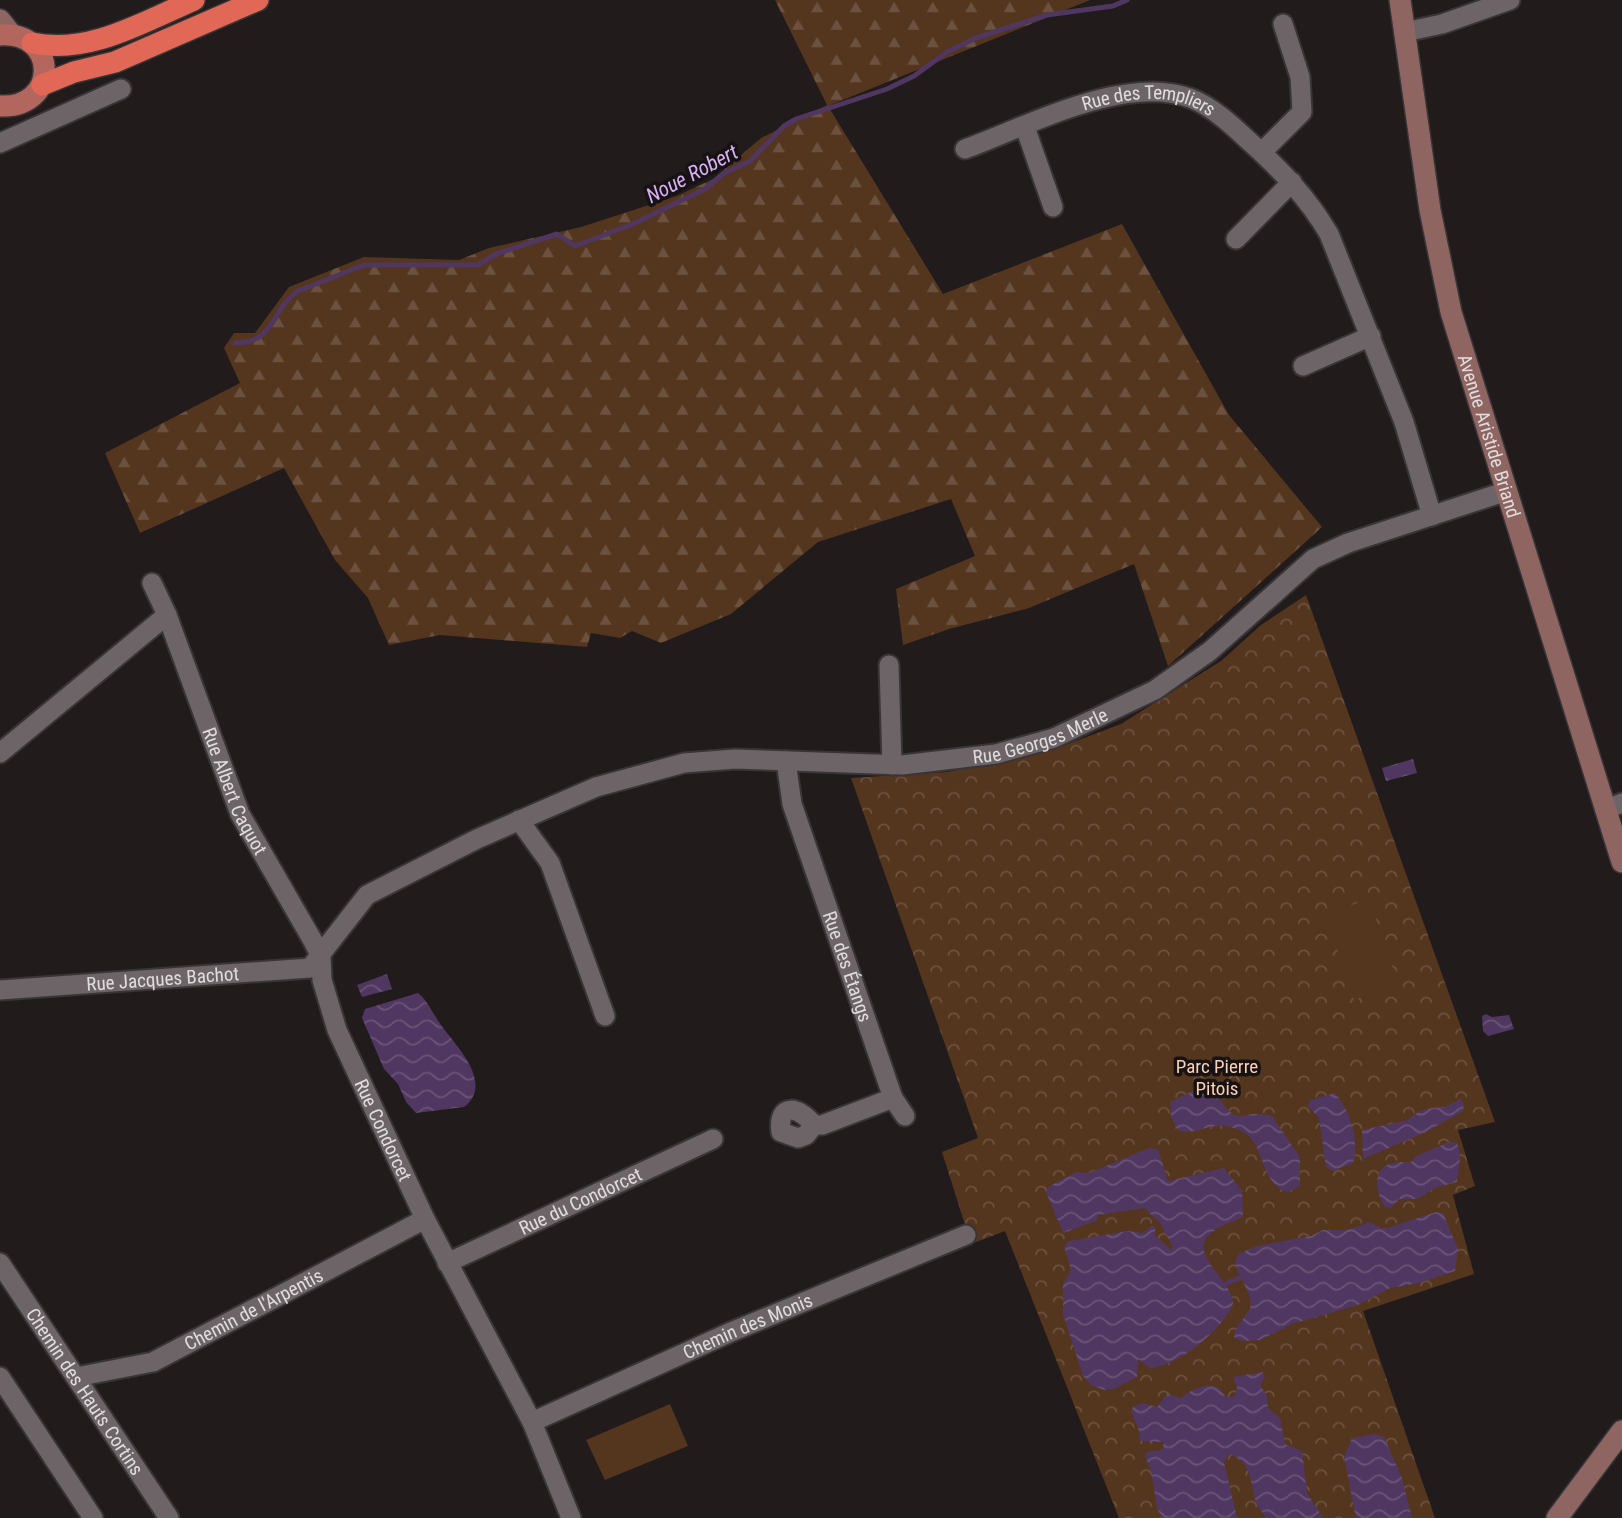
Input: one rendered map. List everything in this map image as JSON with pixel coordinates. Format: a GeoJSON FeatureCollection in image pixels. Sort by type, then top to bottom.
{"type":"FeatureCollection","features":[{"type":"Feature","properties":{"kind":"highway"},"geometry":{"type":"LineString","coordinates":[[32,43],[52,47],[98,41],[194,0]]}},
{"type":"Feature","properties":{"kind":"highway"},"geometry":{"type":"LineString","coordinates":[[42,85],[74,72],[115,62],[258,0]]}},
{"type":"Feature","properties":{"kind":"main road"},"geometry":{"type":"LineString","coordinates":[[0,107],[25,104],[42,85],[44,62],[32,43],[4,30]]}},
{"type":"Feature","properties":{"kind":"street","name":"Avenue Aristide Briand"},"geometry":{"type":"LineString","coordinates":[[1399,0],[1438,256],[1451,312],[1507,491],[1614,807],[1622,862]]}},
{"type":"Feature","properties":{"kind":"street"},"geometry":{"type":"LineString","coordinates":[[1405,32],[1442,24],[1510,0]]}},
{"type":"Feature","properties":{"kind":"street"},"geometry":{"type":"LineString","coordinates":[[1262,152],[1302,112],[1300,77],[1283,24]]}},
{"type":"Feature","properties":{"kind":"street"},"geometry":{"type":"LineString","coordinates":[[0,143],[121,89]]}},
{"type":"Feature","properties":{"kind":"street","name":"Rue des Templiers"},"geometry":{"type":"LineString","coordinates":[[965,149],[1102,98],[1137,91],[1165,92],[1190,98],[1212,109],[1292,182],[1313,206],[1329,234],[1404,422],[1432,516]]}},
{"type":"Feature","properties":{"kind":"street"},"geometry":{"type":"LineString","coordinates":[[1025,127],[1053,207]]}},
{"type":"Feature","properties":{"kind":"street"},"geometry":{"type":"LineString","coordinates":[[1236,239],[1292,182]]}},
{"type":"Feature","properties":{"kind":"street"},"geometry":{"type":"LineString","coordinates":[[1303,366],[1371,337]]}},
{"type":"Feature","properties":{"kind":"street","name":"Rue Georges Merle"},"geometry":{"type":"LineString","coordinates":[[519,820],[596,787],[642,772],[684,763],[786,761],[892,765],[996,754],[1054,738],[1156,690],[1210,652],[1313,559],[1348,543],[1507,491]]}},
{"type":"Feature","properties":{"kind":"street","name":"Rue Albert Caquot"},"geometry":{"type":"LineString","coordinates":[[152,583],[167,615],[240,814],[321,957]]}},
{"type":"Feature","properties":{"kind":"street"},"geometry":{"type":"LineString","coordinates":[[0,753],[167,615]]}},
{"type":"Feature","properties":{"kind":"street"},"geometry":{"type":"LineString","coordinates":[[889,665],[892,765]]}},
{"type":"Feature","properties":{"kind":"street","name":"Rue des Étangs"},"geometry":{"type":"LineString","coordinates":[[786,761],[792,804],[893,1098],[905,1116]]}},
{"type":"Feature","properties":{"kind":"street"},"geometry":{"type":"LineString","coordinates":[[321,957],[367,895],[519,820],[550,863],[605,1016]]}},
{"type":"Feature","properties":{"kind":"street","name":"Rue Jacques Bachot"},"geometry":{"type":"LineString","coordinates":[[0,990],[310,968],[321,957]]}},
{"type":"Feature","properties":{"kind":"street","name":"Rue Condorcet"},"geometry":{"type":"LineString","coordinates":[[321,957],[322,980],[337,1030],[425,1219],[531,1422],[571,1518]]}},
{"type":"Feature","properties":{"kind":"street"},"geometry":{"type":"LineString","coordinates":[[818,1125],[893,1098]]}},
{"type":"Feature","properties":{"kind":"street","name":"Rue du Condorcet"},"geometry":{"type":"LineString","coordinates":[[447,1263],[713,1139]]}},
{"type":"Feature","properties":{"kind":"street","name":"Chemin de l'Arpentis"},"geometry":{"type":"LineString","coordinates":[[76,1377],[153,1362],[425,1219]]}},
{"type":"Feature","properties":{"kind":"street","name":"Chemin des Monis"},"geometry":{"type":"LineString","coordinates":[[531,1422],[731,1332],[966,1235]]}},
{"type":"Feature","properties":{"kind":"street","name":"Chemin des Hauts Cortins"},"geometry":{"type":"LineString","coordinates":[[0,1263],[169,1518]]}},
{"type":"Feature","properties":{"kind":"street"},"geometry":{"type":"LineString","coordinates":[[0,1377],[93,1518]]}},
{"type":"Feature","properties":{"kind":"street"},"geometry":{"type":"LineString","coordinates":[[1557,1518],[1622,1431]]}},
{"type":"Feature","properties":{"kind":"green space"},"geometry":{"type":"Polygon","coordinates":[[[775,0],[1090,0],[828,106],[943,294],[1122,224],[1229,415],[1322,527],[1168,666],[1134,564],[1029,608],[949,629],[903,645],[896,589],[975,556],[951,499],[818,542],[731,614],[661,643],[632,631],[620,638],[591,633],[587,647],[440,635],[389,645],[368,598],[335,560],[284,468],[140,533],[105,453],[240,383],[224,348],[234,333],[255,333],[289,287],[364,257],[459,260],[489,248],[581,227],[677,196],[713,179],[761,138],[827,105],[775,0]]]}},
{"type":"Feature","properties":{"kind":"green space","name":"Parc Pierre Pitois"},"geometry":{"type":"Polygon","coordinates":[[[1306,595],[1495,1122],[1458,1130],[1475,1186],[1453,1195],[1474,1274],[1363,1311],[1435,1518],[1119,1518],[1005,1231],[971,1244],[942,1152],[978,1138],[851,778],[948,772],[1068,744],[1121,724],[1221,661],[1261,625],[1306,595]]]}},
{"type":"Feature","properties":{"kind":"green space"},"geometry":{"type":"Polygon","coordinates":[[[1369,899],[1398,985],[1354,1000],[1326,914],[1369,899]]]}},
{"type":"Feature","properties":{"kind":"green space"},"geometry":{"type":"Polygon","coordinates":[[[670,1404],[688,1446],[605,1480],[586,1440],[670,1404]]]}},
{"type":"Feature","properties":{"kind":"water"},"geometry":{"type":"Polygon","coordinates":[[[1413,759],[1417,773],[1386,781],[1382,768],[1413,759]]]}},
{"type":"Feature","properties":{"kind":"water"},"geometry":{"type":"Polygon","coordinates":[[[387,974],[392,989],[362,997],[357,985],[387,974]]]}},
{"type":"Feature","properties":{"kind":"water"},"geometry":{"type":"Polygon","coordinates":[[[418,993],[463,1053],[474,1076],[472,1097],[464,1107],[416,1113],[406,1102],[398,1084],[384,1069],[362,1018],[365,1009],[418,993]]]}},
{"type":"Feature","properties":{"kind":"water"},"geometry":{"type":"Polygon","coordinates":[[[1486,1014],[1492,1017],[1509,1015],[1514,1029],[1488,1036],[1483,1031],[1482,1016],[1486,1014]]]}},
{"type":"Feature","properties":{"kind":"water"},"geometry":{"type":"Polygon","coordinates":[[[1195,1090],[1215,1091],[1223,1104],[1235,1115],[1272,1116],[1300,1157],[1300,1186],[1288,1192],[1272,1182],[1256,1146],[1243,1132],[1223,1126],[1179,1131],[1171,1117],[1170,1102],[1195,1090]]]}},
{"type":"Feature","properties":{"kind":"water"},"geometry":{"type":"Polygon","coordinates":[[[1335,1093],[1352,1126],[1355,1154],[1353,1163],[1333,1171],[1326,1167],[1319,1118],[1308,1106],[1310,1100],[1335,1093]]]}},
{"type":"Feature","properties":{"kind":"water"},"geometry":{"type":"Polygon","coordinates":[[[1460,1099],[1464,1104],[1463,1111],[1426,1132],[1363,1159],[1362,1130],[1408,1120],[1419,1112],[1443,1108],[1460,1099]]]}},
{"type":"Feature","properties":{"kind":"water"},"geometry":{"type":"Polygon","coordinates":[[[1449,1142],[1457,1143],[1459,1148],[1457,1182],[1437,1187],[1417,1199],[1399,1199],[1391,1208],[1385,1207],[1377,1188],[1381,1170],[1395,1162],[1411,1162],[1416,1156],[1449,1142]]]}},
{"type":"Feature","properties":{"kind":"water"},"geometry":{"type":"Polygon","coordinates":[[[1149,1148],[1158,1149],[1168,1181],[1224,1168],[1242,1191],[1243,1216],[1212,1232],[1204,1243],[1208,1260],[1227,1287],[1233,1304],[1209,1336],[1185,1354],[1161,1366],[1150,1368],[1138,1359],[1137,1377],[1114,1389],[1104,1390],[1091,1385],[1083,1376],[1063,1314],[1063,1284],[1071,1270],[1064,1246],[1069,1241],[1128,1231],[1143,1233],[1152,1225],[1156,1228],[1154,1234],[1171,1250],[1173,1247],[1160,1223],[1144,1208],[1098,1215],[1096,1221],[1063,1233],[1046,1192],[1048,1187],[1076,1172],[1089,1173],[1149,1148]]]}},
{"type":"Feature","properties":{"kind":"water"},"geometry":{"type":"Polygon","coordinates":[[[1436,1212],[1443,1213],[1458,1249],[1455,1271],[1419,1283],[1390,1288],[1358,1305],[1292,1324],[1260,1340],[1241,1341],[1234,1337],[1251,1302],[1236,1267],[1235,1261],[1240,1253],[1257,1246],[1311,1236],[1323,1230],[1347,1230],[1370,1222],[1387,1228],[1436,1212]]]}},
{"type":"Feature","properties":{"kind":"water"},"geometry":{"type":"Polygon","coordinates":[[[1263,1372],[1265,1378],[1260,1385],[1267,1396],[1268,1408],[1280,1418],[1285,1444],[1302,1451],[1307,1493],[1323,1518],[1267,1518],[1256,1502],[1246,1466],[1229,1454],[1224,1462],[1237,1518],[1163,1518],[1157,1509],[1151,1471],[1145,1456],[1147,1452],[1162,1450],[1164,1442],[1140,1441],[1138,1427],[1131,1412],[1133,1407],[1142,1403],[1157,1407],[1167,1394],[1181,1398],[1202,1386],[1218,1387],[1226,1397],[1235,1396],[1237,1388],[1233,1377],[1263,1372]]]}},
{"type":"Feature","properties":{"kind":"water"},"geometry":{"type":"Polygon","coordinates":[[[1374,1434],[1384,1437],[1402,1478],[1412,1518],[1356,1518],[1344,1457],[1352,1438],[1374,1434]]]}},
{"type":"Feature","properties":{"kind":"waterway","name":"Noue Robert"},"geometry":{"type":"LineString","coordinates":[[235,343],[248,342],[266,331],[289,298],[298,291],[364,265],[478,265],[496,254],[557,234],[575,246],[633,224],[705,189],[723,174],[750,161],[784,126],[796,119],[887,89],[914,76],[947,52],[976,38],[1047,15],[1113,6],[1127,0]]}},
{"type":"Feature","properties":{"kind":"waterway"},"geometry":{"type":"LineString","coordinates":[[1227,1283],[1239,1278]]}}]}
